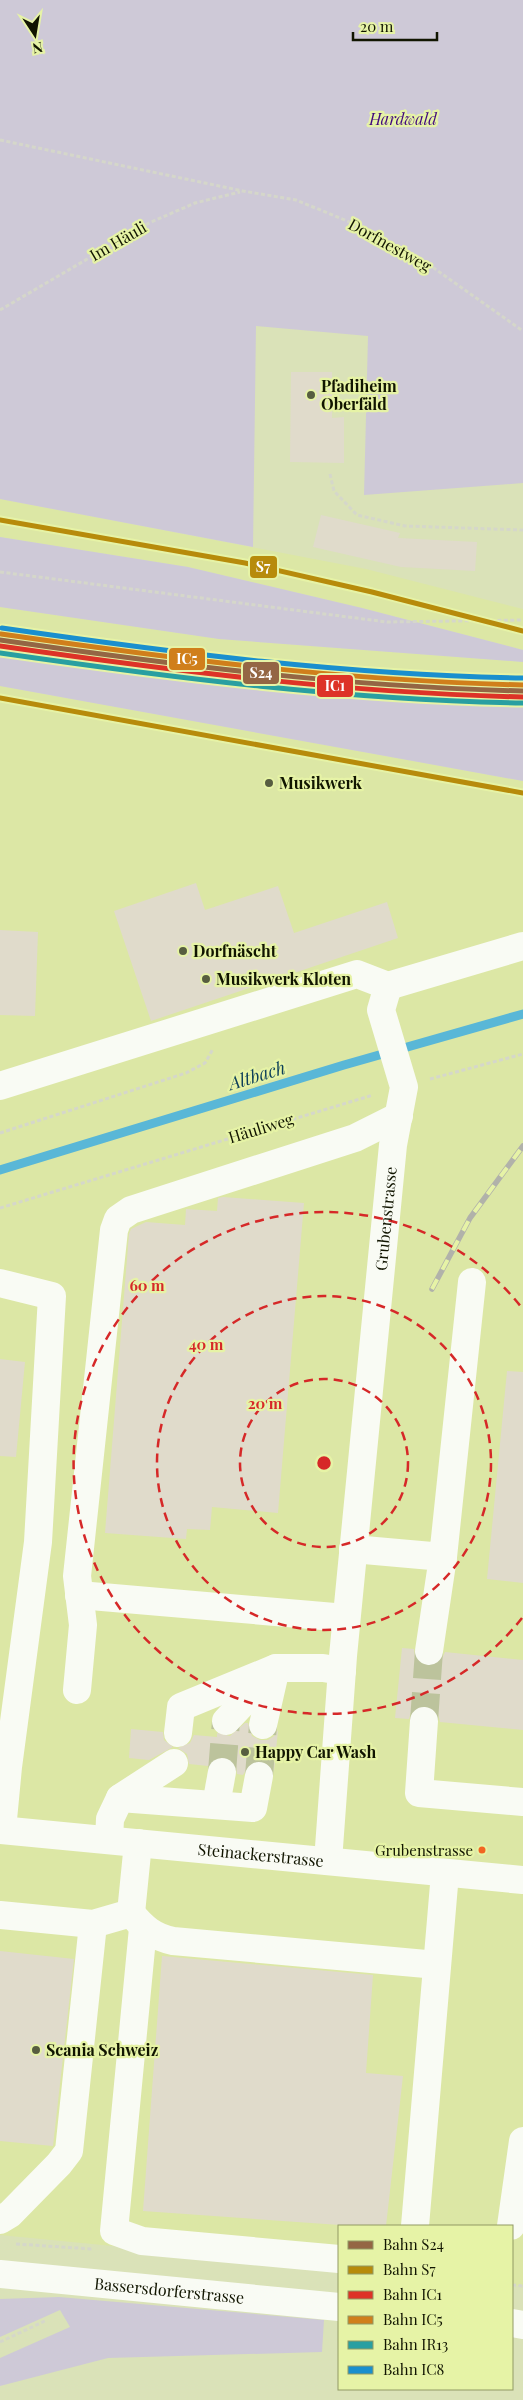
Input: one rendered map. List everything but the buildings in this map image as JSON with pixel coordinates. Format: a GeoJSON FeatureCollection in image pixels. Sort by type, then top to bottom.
{"type":"FeatureCollection","features":[{"type":"Feature","properties":{"kind":"street"},"geometry":{"type":"LineString","coordinates":[[0,1086],[357,974],[388,986],[523,946]]}},
{"type":"Feature","properties":{"kind":"street","name":"Grubenstrasse"},"geometry":{"type":"LineString","coordinates":[[328,1861],[346,1618],[393,1145],[402,1080],[381,1010],[388,986]]}},
{"type":"Feature","properties":{"kind":"street"},"geometry":{"type":"LineString","coordinates":[[77,1690],[83,1625],[77,1576],[114,1230],[118,1219],[131,1210],[355,1138],[398,1116]]}},
{"type":"Feature","properties":{"kind":"street"},"geometry":{"type":"LineString","coordinates":[[429,1650],[443,1557],[472,1282]]}},
{"type":"Feature","properties":{"kind":"street"},"geometry":{"type":"LineString","coordinates":[[0,1283],[52,1296],[38,1542],[4,1766],[1,1830]]}},
{"type":"Feature","properties":{"kind":"street"},"geometry":{"type":"LineString","coordinates":[[353,1549],[443,1557]]}},
{"type":"Feature","properties":{"kind":"street"},"geometry":{"type":"LineString","coordinates":[[79,1595],[346,1618]]}},
{"type":"Feature","properties":{"kind":"street"},"geometry":{"type":"LineString","coordinates":[[226,1721],[276,1668]]}},
{"type":"Feature","properties":{"kind":"street"},"geometry":{"type":"LineString","coordinates":[[263,1725],[276,1668]]}},
{"type":"Feature","properties":{"kind":"street"},"geometry":{"type":"LineString","coordinates":[[178,1733],[180,1707],[276,1668],[323,1668],[342,1672]]}},
{"type":"Feature","properties":{"kind":"street"},"geometry":{"type":"LineString","coordinates":[[424,1721],[419,1793],[523,1802]]}},
{"type":"Feature","properties":{"kind":"street"},"geometry":{"type":"LineString","coordinates":[[109,1840],[110,1819],[120,1798],[174,1763]]}},
{"type":"Feature","properties":{"kind":"street"},"geometry":{"type":"LineString","coordinates":[[216,1805],[222,1772]]}},
{"type":"Feature","properties":{"kind":"street"},"geometry":{"type":"LineString","coordinates":[[120,1798],[253,1808],[259,1776]]}},
{"type":"Feature","properties":{"kind":"street","name":"Steinackerstrasse"},"geometry":{"type":"LineString","coordinates":[[1,1830],[523,1880]]}},
{"type":"Feature","properties":{"kind":"street"},"geometry":{"type":"LineString","coordinates":[[138,1843],[137,1920],[114,2231],[142,2241],[338,2259]]}},
{"type":"Feature","properties":{"kind":"street"},"geometry":{"type":"LineString","coordinates":[[415,2225],[445,1873]]}},
{"type":"Feature","properties":{"kind":"street"},"geometry":{"type":"LineString","coordinates":[[0,1915],[93,1924],[137,1920],[160,1938],[173,1941],[437,1965]]}},
{"type":"Feature","properties":{"kind":"street"},"geometry":{"type":"LineString","coordinates":[[0,2220],[10,2214],[59,2164],[69,2151],[93,1924]]}},
{"type":"Feature","properties":{"kind":"street"},"geometry":{"type":"LineString","coordinates":[[512,2225],[523,2140]]}},
{"type":"Feature","properties":{"kind":"street"},"geometry":{"type":"LineString","coordinates":[[513,2227],[523,2235]]}},
{"type":"Feature","properties":{"kind":"street","name":"Bassersdorferstrasse"},"geometry":{"type":"LineString","coordinates":[[0,2274],[338,2307]]}},
{"type":"Feature","properties":{"kind":"path","name":"Dorfnestweg"},"geometry":{"type":"LineString","coordinates":[[0,140],[243,192],[296,200],[357,225],[421,259],[523,331]]}},
{"type":"Feature","properties":{"kind":"path","name":"Im Häuli"},"geometry":{"type":"LineString","coordinates":[[0,310],[149,223],[195,203],[243,192]]}},
{"type":"Feature","properties":{"kind":"path"},"geometry":{"type":"LineString","coordinates":[[330,474],[334,491],[357,515],[404,526],[523,530]]}},
{"type":"Feature","properties":{"kind":"path"},"geometry":{"type":"LineString","coordinates":[[0,572],[387,622],[523,620]]}},
{"type":"Feature","properties":{"kind":"path"},"geometry":{"type":"LineString","coordinates":[[0,1133],[186,1073],[205,1063],[216,1044],[210,1020]]}},
{"type":"Feature","properties":{"kind":"path","name":"Häuliweg"},"geometry":{"type":"LineString","coordinates":[[0,1208],[253,1130],[402,1080],[523,1054]]}},
{"type":"Feature","properties":{"kind":"path"},"geometry":{"type":"LineString","coordinates":[[0,2342],[47,2320]]}},
{"type":"Feature","properties":{"kind":"shaded area"},"geometry":{"type":"Polygon","coordinates":[[[0,499],[366,569],[523,609],[523,650],[362,608],[188,567],[0,537],[0,499]]]}},
{"type":"Feature","properties":{"kind":"shaded area"},"geometry":{"type":"Polygon","coordinates":[[[0,607],[219,639],[523,662],[523,704],[429,702],[191,682],[0,654],[0,607]]]}},
{"type":"Feature","properties":{"kind":"shaded area"},"geometry":{"type":"Polygon","coordinates":[[[0,686],[523,781],[523,2286],[513,2285],[513,2225],[338,2225],[338,2268],[0,2235],[0,686]]]}},
{"type":"Feature","properties":{"kind":"green space","name":"Hardwald"},"geometry":{"type":"Polygon","coordinates":[[[0,0],[523,0],[523,483],[364,495],[368,336],[256,326],[253,547],[0,499],[0,0]]]}},
{"type":"Feature","properties":{"kind":"green space"},"geometry":{"type":"Polygon","coordinates":[[[0,537],[188,567],[362,608],[523,650],[523,662],[219,639],[0,607],[0,537]]]}},
{"type":"Feature","properties":{"kind":"green space"},"geometry":{"type":"Polygon","coordinates":[[[0,654],[191,682],[429,702],[523,704],[523,781],[0,686],[0,654]]]}},
{"type":"Feature","properties":{"kind":"green space"},"geometry":{"type":"Polygon","coordinates":[[[59,2297],[324,2320],[322,2352],[108,2358],[0,2386],[0,2358],[70,2327],[60,2310],[0,2337],[0,2299],[59,2297]]]}},
{"type":"Feature","properties":{"kind":"waterway","name":"Altbach"},"geometry":{"type":"LineString","coordinates":[[0,1170],[344,1065],[523,1014]]}},
{"type":"Feature","properties":{"kind":"tunnel"},"geometry":{"type":"LineString","coordinates":[[424,1721],[429,1651]]}},
{"type":"Feature","properties":{"kind":"tunnel"},"geometry":{"type":"LineString","coordinates":[[222,1772],[226,1721]]}},
{"type":"Feature","properties":{"kind":"tunnel"},"geometry":{"type":"LineString","coordinates":[[259,1776],[263,1725]]}},
{"type":"Feature","properties":{"kind":"railway"},"geometry":{"type":"LineString","coordinates":[[432,1289],[470,1218],[523,1146]]}},
{"type":"Feature","properties":{"kind":"rail line","name":"S7"},"geometry":{"type":"LineString","coordinates":[[0,520],[245,563],[372,592],[523,631]]}},
{"type":"Feature","properties":{"kind":"rail line","name":"IC8"},"geometry":{"type":"LineString","coordinates":[[2,628],[262,661],[392,672],[523,678]]}},
{"type":"Feature","properties":{"kind":"rail line","name":"IC5"},"geometry":{"type":"LineString","coordinates":[[1,634],[131,652],[326,674],[457,683],[523,685]]}},
{"type":"Feature","properties":{"kind":"rail line","name":"S24"},"geometry":{"type":"LineString","coordinates":[[0,640],[130,658],[326,680],[457,689],[523,691]]}},
{"type":"Feature","properties":{"kind":"rail line","name":"IC1"},"geometry":{"type":"LineString","coordinates":[[0,646],[130,664],[326,686],[457,695],[523,697]]}},
{"type":"Feature","properties":{"kind":"rail line","name":"IR13"},"geometry":{"type":"LineString","coordinates":[[0,653],[130,671],[261,686],[392,697],[523,703]]}},
{"type":"Feature","properties":{"kind":"rail line","name":"S7"},"geometry":{"type":"LineString","coordinates":[[0,698],[523,793]]}},
{"type":"Feature","properties":{"kind":"place","name":"Pfadiheim Oberfäld"},"geometry":{"type":"Point","coordinates":[311,395]}},
{"type":"Feature","properties":{"kind":"place","name":"Musikwerk"},"geometry":{"type":"Point","coordinates":[269,783]}},
{"type":"Feature","properties":{"kind":"place","name":"Dorfnäscht"},"geometry":{"type":"Point","coordinates":[183,951]}},
{"type":"Feature","properties":{"kind":"place","name":"Musikwerk Kloten"},"geometry":{"type":"Point","coordinates":[206,979]}},
{"type":"Feature","properties":{"kind":"place","name":"Happy Car Wash"},"geometry":{"type":"Point","coordinates":[245,1752]}},
{"type":"Feature","properties":{"kind":"place","name":"Grubenstrasse"},"geometry":{"type":"Point","coordinates":[482,1850]}},
{"type":"Feature","properties":{"kind":"place","name":"Scania Schweiz"},"geometry":{"type":"Point","coordinates":[36,2050]}}]}
